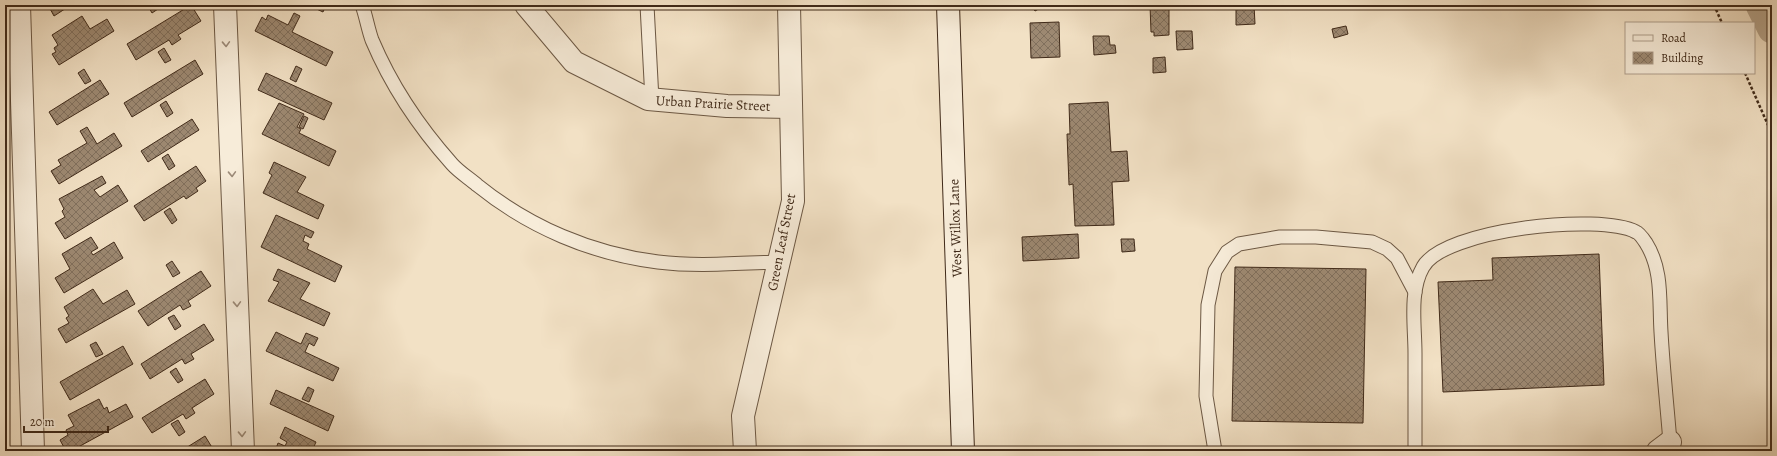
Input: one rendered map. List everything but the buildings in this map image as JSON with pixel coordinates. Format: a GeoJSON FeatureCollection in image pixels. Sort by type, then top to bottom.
{"type":"FeatureCollection","features":[{"type":"Feature","properties":{"kind":"street"},"geometry":{"type":"LineString","coordinates":[[19,5],[33,451]]}},
{"type":"Feature","properties":{"kind":"street"},"geometry":{"type":"LineString","coordinates":[[225,5],[243,451]]}},
{"type":"Feature","properties":{"kind":"street","name":"Urban Prairie Street"},"geometry":{"type":"LineString","coordinates":[[526,5],[574,62],[652,100],[727,106],[791,107]]}},
{"type":"Feature","properties":{"kind":"street","name":"Green Leaf Street"},"geometry":{"type":"LineString","coordinates":[[745,451],[743,416],[793,201],[789,5]]}},
{"type":"Feature","properties":{"kind":"street","name":"West Willox Lane"},"geometry":{"type":"LineString","coordinates":[[948,5],[963,451]]}},
{"type":"Feature","properties":{"kind":"lane"},"geometry":{"type":"LineString","coordinates":[[362,5],[372,39],[393,83],[420,126],[453,165],[499,202],[547,230],[603,251],[658,262],[685,264],[779,262]]}},
{"type":"Feature","properties":{"kind":"lane"},"geometry":{"type":"LineString","coordinates":[[647,5],[652,100]]}},
{"type":"Feature","properties":{"kind":"lane"},"geometry":{"type":"LineString","coordinates":[[1415,451],[1415,292],[1423,266],[1441,251],[1458,242],[1503,231],[1550,225],[1608,225],[1636,232],[1646,243],[1659,274],[1664,446]]}},
{"type":"Feature","properties":{"kind":"lane"},"geometry":{"type":"LineString","coordinates":[[1215,451],[1206,396],[1208,305],[1215,271],[1227,252],[1239,244],[1280,237],[1316,237],[1372,242],[1387,249],[1397,258],[1415,292]]}},
{"type":"Feature","properties":{"kind":"path"},"geometry":{"type":"LineString","coordinates":[[1714,5],[1722,22]]}},
{"type":"Feature","properties":{"kind":"path"},"geometry":{"type":"LineString","coordinates":[[1745,74],[1772,134]]}},
{"type":"Feature","properties":{"kind":"waterway"},"geometry":{"type":"LineString","coordinates":[[1760,5],[1772,29]]}}]}
